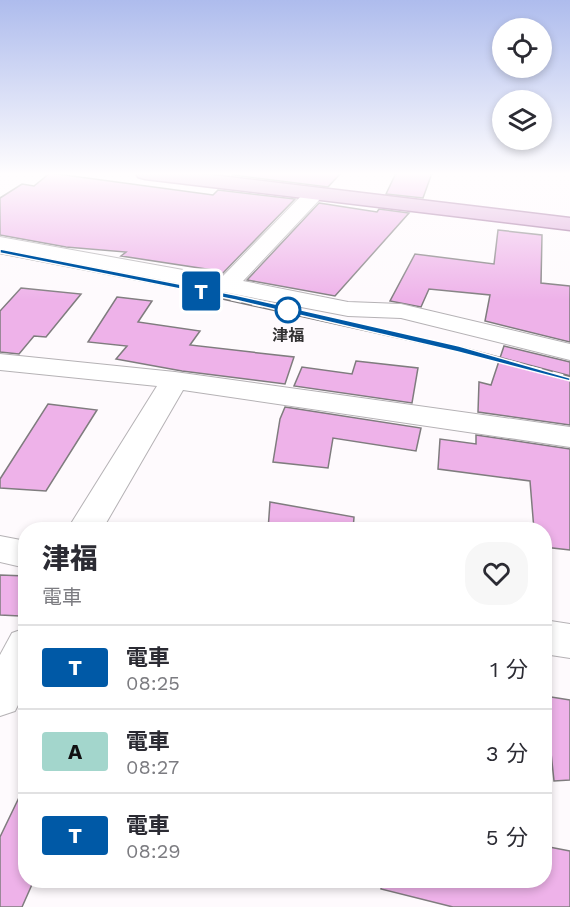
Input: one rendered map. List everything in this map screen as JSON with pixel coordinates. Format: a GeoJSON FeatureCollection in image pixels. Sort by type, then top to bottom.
{"type":"FeatureCollection","features":[{"type":"Feature","properties":{"kind":"main road"},"geometry":{"type":"LineString","coordinates":[[496,215],[570,224]]}},
{"type":"Feature","properties":{"kind":"street"},"geometry":{"type":"LineString","coordinates":[[227,285],[294,215]]}},
{"type":"Feature","properties":{"kind":"street"},"geometry":{"type":"LineString","coordinates":[[0,243],[348,309],[401,311],[570,352]]}},
{"type":"Feature","properties":{"kind":"street"},"geometry":{"type":"LineString","coordinates":[[0,362],[175,380],[570,436]]}},
{"type":"Feature","properties":{"kind":"street"},"geometry":{"type":"LineString","coordinates":[[89,522],[175,380]]}},
{"type":"Feature","properties":{"kind":"street"},"geometry":{"type":"LineString","coordinates":[[0,549],[18,553]]}},
{"type":"Feature","properties":{"kind":"street"},"geometry":{"type":"LineString","coordinates":[[552,638],[570,641]]}},
{"type":"Feature","properties":{"kind":"street"},"geometry":{"type":"LineString","coordinates":[[0,697],[18,661]]}},
{"type":"Feature","properties":{"kind":"building"},"geometry":{"type":"Polygon","coordinates":[[[0,215],[279,215],[221,275],[219,271],[121,256],[126,252],[66,247],[0,235],[0,215]]]}},
{"type":"Feature","properties":{"kind":"building"},"geometry":{"type":"Polygon","coordinates":[[[307,215],[407,215],[335,296],[247,280],[307,215]]]}},
{"type":"Feature","properties":{"kind":"building"},"geometry":{"type":"Polygon","coordinates":[[[498,230],[542,235],[541,283],[570,286],[570,342],[485,321],[490,295],[429,289],[421,307],[390,301],[415,254],[494,264],[498,230]]]}},
{"type":"Feature","properties":{"kind":"building"},"geometry":{"type":"Polygon","coordinates":[[[21,288],[81,294],[46,337],[34,336],[19,354],[0,352],[0,311],[21,288]]]}},
{"type":"Feature","properties":{"kind":"building"},"geometry":{"type":"Polygon","coordinates":[[[117,297],[152,301],[138,322],[200,331],[190,345],[294,357],[285,384],[182,371],[116,359],[127,346],[88,342],[117,297]]]}},
{"type":"Feature","properties":{"kind":"building"},"geometry":{"type":"Polygon","coordinates":[[[504,346],[570,362],[570,425],[478,412],[479,382],[491,385],[504,346]]]}},
{"type":"Feature","properties":{"kind":"building"},"geometry":{"type":"Polygon","coordinates":[[[356,361],[418,368],[412,403],[294,386],[302,367],[352,374],[356,361]]]}},
{"type":"Feature","properties":{"kind":"building"},"geometry":{"type":"Polygon","coordinates":[[[48,404],[97,410],[46,491],[0,488],[0,479],[48,404]]]}},
{"type":"Feature","properties":{"kind":"building"},"geometry":{"type":"Polygon","coordinates":[[[285,407],[421,428],[416,451],[333,438],[328,468],[273,462],[280,419],[285,407]]]}},
{"type":"Feature","properties":{"kind":"building"},"geometry":{"type":"Polygon","coordinates":[[[476,435],[570,449],[570,550],[552,548],[552,522],[533,522],[530,481],[438,469],[440,439],[476,444],[476,435]]]}},
{"type":"Feature","properties":{"kind":"building"},"geometry":{"type":"Polygon","coordinates":[[[270,502],[354,517],[354,522],[269,522],[270,502]]]}},
{"type":"Feature","properties":{"kind":"building"},"geometry":{"type":"Polygon","coordinates":[[[0,575],[18,576],[18,616],[0,615],[0,575]]]}},
{"type":"Feature","properties":{"kind":"building"},"geometry":{"type":"Polygon","coordinates":[[[552,697],[570,700],[570,780],[554,781],[552,697]]]}},
{"type":"Feature","properties":{"kind":"building"},"geometry":{"type":"Polygon","coordinates":[[[18,800],[18,888],[30,888],[22,907],[0,907],[0,837],[18,800]]]}},
{"type":"Feature","properties":{"kind":"building"},"geometry":{"type":"Polygon","coordinates":[[[552,848],[570,851],[570,907],[453,907],[381,889],[552,888],[552,848]]]}},
{"type":"Feature","properties":{"kind":"railway"},"geometry":{"type":"LineString","coordinates":[[0,252],[196,290]]}},
{"type":"Feature","properties":{"kind":"railway"},"geometry":{"type":"LineString","coordinates":[[188,289],[459,349],[570,378]]}},
{"type":"Feature","properties":{"kind":"train","name":"T"},"geometry":{"type":"LineString","coordinates":[[0,252],[235,298],[459,349],[570,378]]}},
{"type":"Feature","properties":{"kind":"place","name":"津福"},"geometry":{"type":"Point","coordinates":[288,310]}}]}
